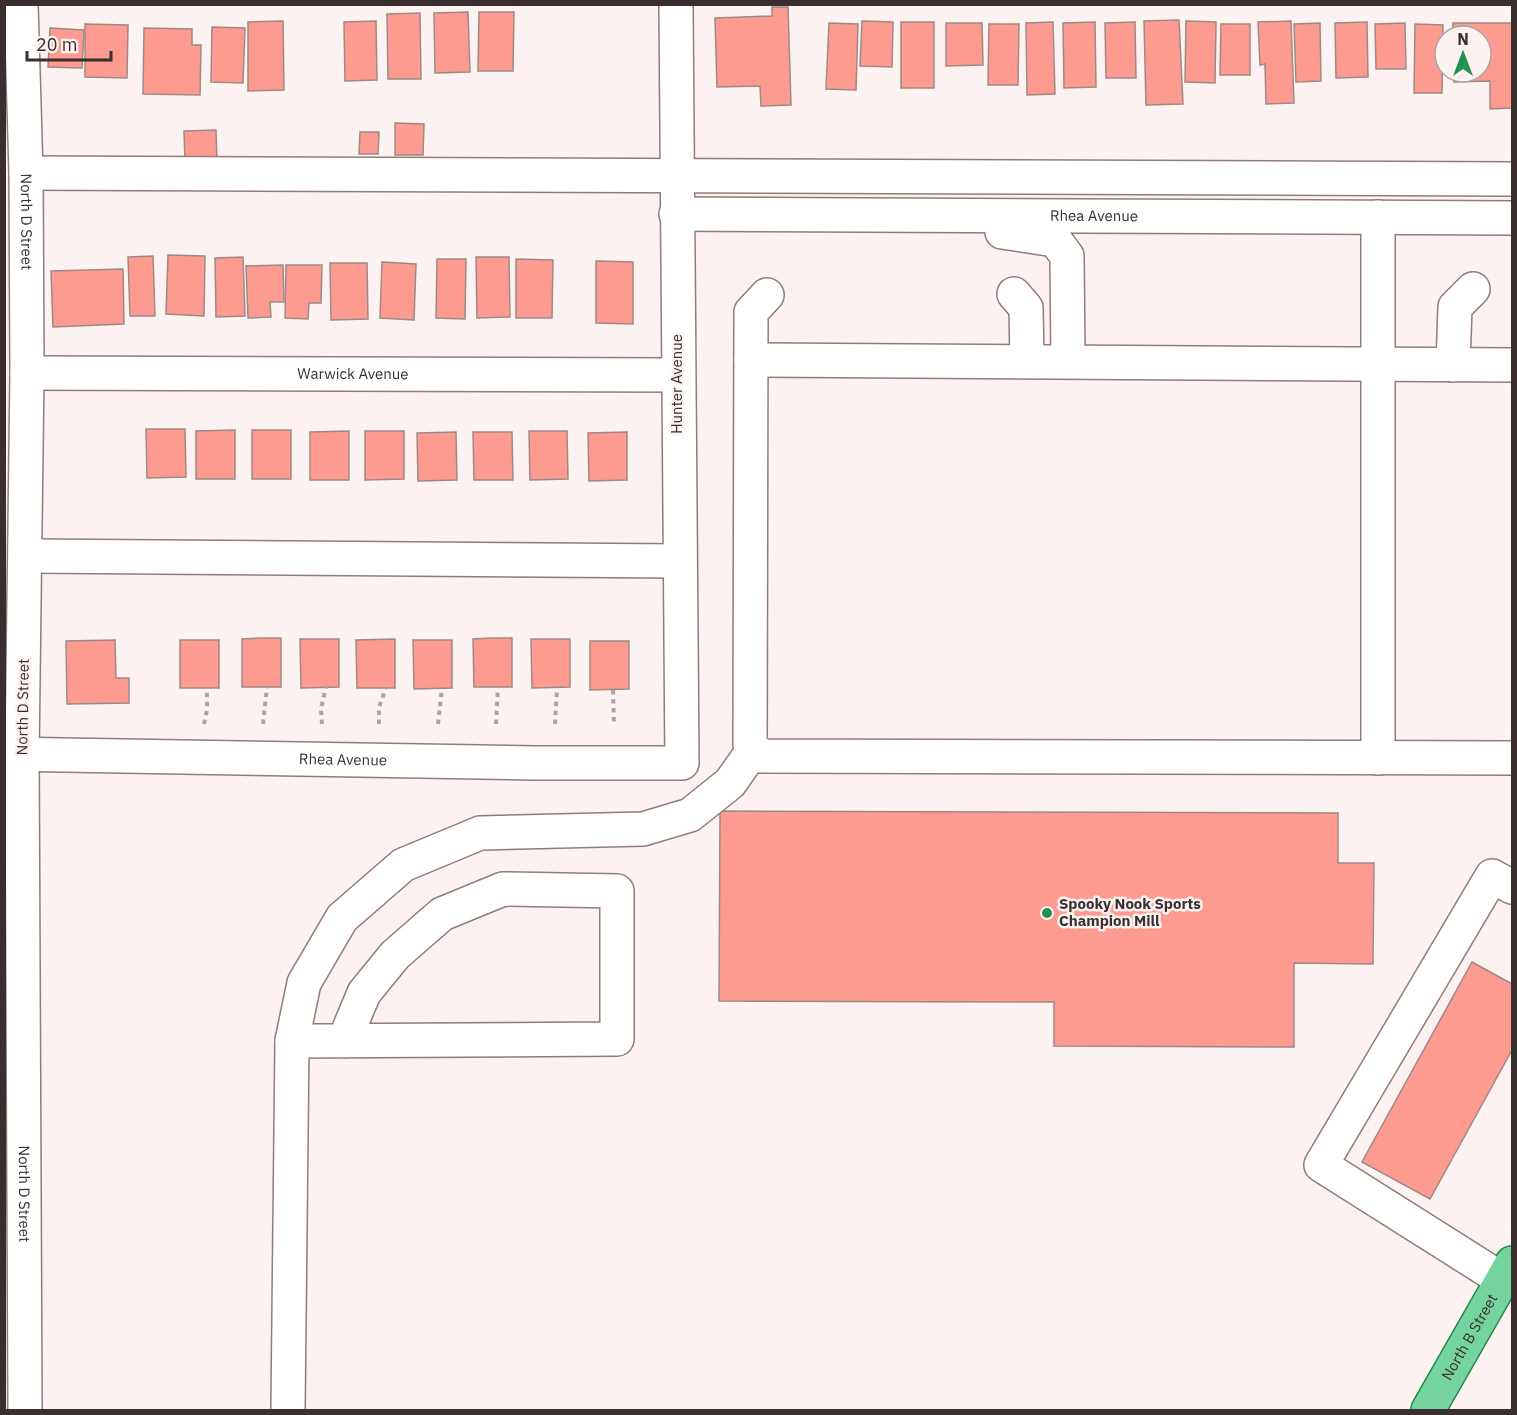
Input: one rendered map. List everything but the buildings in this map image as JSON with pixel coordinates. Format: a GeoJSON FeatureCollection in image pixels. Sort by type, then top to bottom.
{"type":"FeatureCollection","features":[{"type":"Feature","properties":{"kind":"main road","name":"North B Street"},"geometry":{"type":"LineString","coordinates":[[1428,1410],[1508,1271]]}},
{"type":"Feature","properties":{"kind":"street","name":"North D Street"},"geometry":{"type":"LineString","coordinates":[[21,4],[26,173],[27,556],[13,754],[15,1306],[25,1410]]}},
{"type":"Feature","properties":{"kind":"street","name":"Hunter Avenue"},"geometry":{"type":"LineString","coordinates":[[676,4],[677,375],[682,762]]}},
{"type":"Feature","properties":{"kind":"street"},"geometry":{"type":"LineString","coordinates":[[26,173],[1512,179]]}},
{"type":"Feature","properties":{"kind":"street","name":"Rhea Avenue"},"geometry":{"type":"LineString","coordinates":[[676,214],[1512,218]]}},
{"type":"Feature","properties":{"kind":"street"},"geometry":{"type":"LineString","coordinates":[[926,215],[999,232],[1055,240],[1067,256],[1068,361]]}},
{"type":"Feature","properties":{"kind":"street"},"geometry":{"type":"LineString","coordinates":[[1378,217],[1378,758]]}},
{"type":"Feature","properties":{"kind":"street"},"geometry":{"type":"LineString","coordinates":[[1454,365],[1455,307],[1473,289]]}},
{"type":"Feature","properties":{"kind":"street"},"geometry":{"type":"LineString","coordinates":[[1014,294],[1026,308],[1026,361]]}},
{"type":"Feature","properties":{"kind":"street"},"geometry":{"type":"LineString","coordinates":[[766,295],[751,312],[750,744],[759,756],[1512,758]]}},
{"type":"Feature","properties":{"kind":"street"},"geometry":{"type":"LineString","coordinates":[[751,360],[1512,365]]}},
{"type":"Feature","properties":{"kind":"street","name":"Warwick Avenue"},"geometry":{"type":"LineString","coordinates":[[27,373],[677,375]]}},
{"type":"Feature","properties":{"kind":"street"},"geometry":{"type":"LineString","coordinates":[[27,556],[679,561]]}},
{"type":"Feature","properties":{"kind":"street"},"geometry":{"type":"LineString","coordinates":[[288,1410],[292,1041],[304,983],[342,918],[403,865],[480,833],[643,829],[690,815],[730,783],[754,749]]}},
{"type":"Feature","properties":{"kind":"street","name":"Rhea Avenue"},"geometry":{"type":"LineString","coordinates":[[13,754],[534,763],[682,762]]}},
{"type":"Feature","properties":{"kind":"street"},"geometry":{"type":"LineString","coordinates":[[1508,1271],[1322,1165],[1492,876],[1512,886]]}},
{"type":"Feature","properties":{"kind":"street"},"geometry":{"type":"LineString","coordinates":[[292,1041],[344,1041],[617,1039],[617,891],[502,889],[442,914],[395,955],[364,993],[344,1041]]}},
{"type":"Feature","properties":{"kind":"path"},"geometry":{"type":"LineString","coordinates":[[263,724],[267,687]]}},
{"type":"Feature","properties":{"kind":"path"},"geometry":{"type":"LineString","coordinates":[[322,724],[321,709],[326,687]]}},
{"type":"Feature","properties":{"kind":"path"},"geometry":{"type":"LineString","coordinates":[[496,724],[498,687]]}},
{"type":"Feature","properties":{"kind":"path"},"geometry":{"type":"LineString","coordinates":[[204,724],[207,710],[207,688]]}},
{"type":"Feature","properties":{"kind":"path"},"geometry":{"type":"LineString","coordinates":[[379,724],[379,707],[386,688]]}},
{"type":"Feature","properties":{"kind":"path"},"geometry":{"type":"LineString","coordinates":[[438,724],[442,688]]}},
{"type":"Feature","properties":{"kind":"path"},"geometry":{"type":"LineString","coordinates":[[555,724],[557,688]]}},
{"type":"Feature","properties":{"kind":"path"},"geometry":{"type":"LineString","coordinates":[[613,690],[615,724]]}},
{"type":"Feature","properties":{"kind":"place","name":"Spooky Nook Sports Champion Mill"},"geometry":{"type":"Point","coordinates":[1047,913]}}]}
